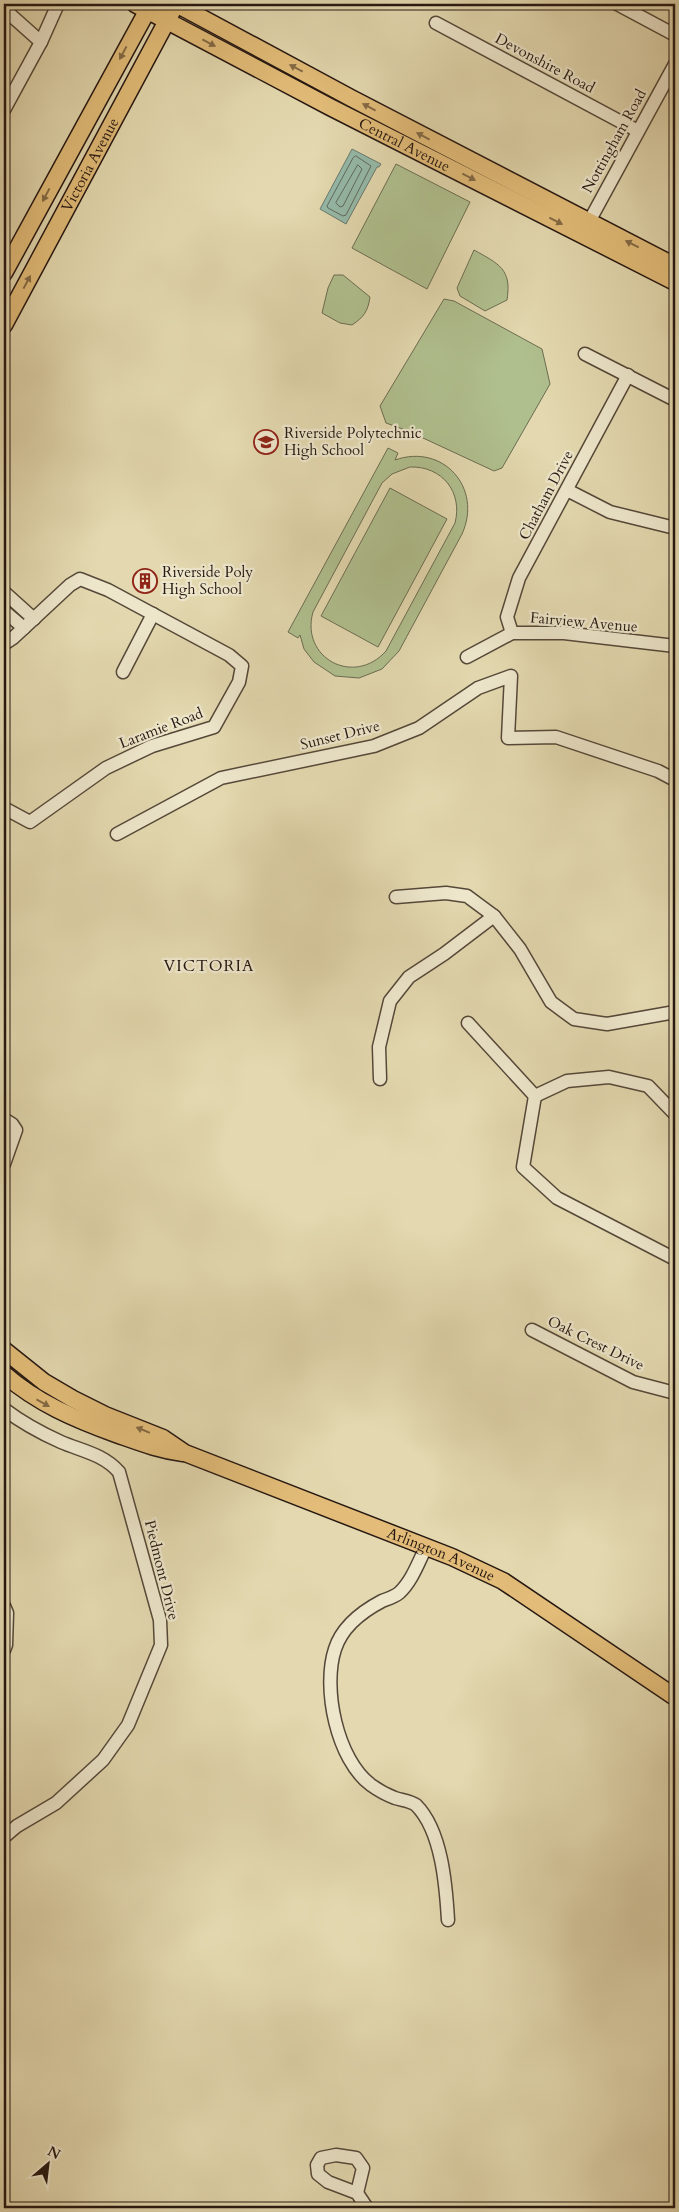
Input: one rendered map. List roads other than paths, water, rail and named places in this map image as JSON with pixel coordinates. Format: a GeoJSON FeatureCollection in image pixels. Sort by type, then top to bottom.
{"type":"FeatureCollection","features":[{"type":"Feature","properties":{"kind":"main road","name":"Victoria Avenue"},"geometry":{"type":"LineString","coordinates":[[4,325],[176,4]]}},
{"type":"Feature","properties":{"kind":"main road","name":"Central Avenue"},"geometry":{"type":"LineString","coordinates":[[176,4],[586,228],[675,282]]}},
{"type":"Feature","properties":{"kind":"main road","name":"Victoria Avenue"},"geometry":{"type":"LineString","coordinates":[[5,265],[145,6]]}},
{"type":"Feature","properties":{"kind":"main road","name":"Central Avenue"},"geometry":{"type":"LineString","coordinates":[[145,6],[166,20],[330,107],[586,228],[675,266]]}},
{"type":"Feature","properties":{"kind":"main road","name":"Arlington Avenue"},"geometry":{"type":"LineString","coordinates":[[4,1350],[37,1377],[73,1399],[105,1415],[163,1438],[185,1453],[426,1548],[503,1581],[675,1697]]}},
{"type":"Feature","properties":{"kind":"main road","name":"Arlington Avenue"},"geometry":{"type":"LineString","coordinates":[[4,1374],[31,1396],[81,1421],[161,1450],[185,1453]]}},
{"type":"Feature","properties":{"kind":"street"},"geometry":{"type":"LineString","coordinates":[[4,110],[41,42],[58,4]]}},
{"type":"Feature","properties":{"kind":"street"},"geometry":{"type":"LineString","coordinates":[[617,4],[675,35]]}},
{"type":"Feature","properties":{"kind":"street"},"geometry":{"type":"LineString","coordinates":[[4,9],[41,42]]}},
{"type":"Feature","properties":{"kind":"street","name":"Devonshire Road"},"geometry":{"type":"LineString","coordinates":[[436,23],[638,131]]}},
{"type":"Feature","properties":{"kind":"street","name":"Nottingham Road"},"geometry":{"type":"LineString","coordinates":[[586,228],[675,64]]}},
{"type":"Feature","properties":{"kind":"street"},"geometry":{"type":"LineString","coordinates":[[585,354],[675,400]]}},
{"type":"Feature","properties":{"kind":"street","name":"Chatham Drive"},"geometry":{"type":"LineString","coordinates":[[512,633],[507,617],[519,578],[628,375]]}},
{"type":"Feature","properties":{"kind":"street"},"geometry":{"type":"LineString","coordinates":[[567,490],[610,512],[675,528]]}},
{"type":"Feature","properties":{"kind":"street","name":"Laramie Road"},"geometry":{"type":"LineString","coordinates":[[4,644],[70,585],[80,579],[108,590],[153,614],[229,655],[242,666],[239,682],[214,726],[152,746],[106,768],[30,822],[4,808]]}},
{"type":"Feature","properties":{"kind":"street"},"geometry":{"type":"LineString","coordinates":[[4,592],[34,619]]}},
{"type":"Feature","properties":{"kind":"street"},"geometry":{"type":"LineString","coordinates":[[4,611],[24,628]]}},
{"type":"Feature","properties":{"kind":"street"},"geometry":{"type":"LineString","coordinates":[[123,672],[153,614]]}},
{"type":"Feature","properties":{"kind":"street","name":"Fairview Avenue"},"geometry":{"type":"LineString","coordinates":[[467,657],[512,633],[564,633],[675,646]]}},
{"type":"Feature","properties":{"kind":"street","name":"Sunset Drive"},"geometry":{"type":"LineString","coordinates":[[117,834],[221,778],[374,746],[419,728],[478,688],[511,676],[508,738],[556,737],[658,771],[675,780]]}},
{"type":"Feature","properties":{"kind":"street"},"geometry":{"type":"LineString","coordinates":[[396,898],[446,893],[467,896],[494,916],[520,949],[551,1002],[574,1018],[606,1024],[675,1012]]}},
{"type":"Feature","properties":{"kind":"street"},"geometry":{"type":"LineString","coordinates":[[380,1079],[379,1047],[390,1001],[409,977],[444,954],[494,916]]}},
{"type":"Feature","properties":{"kind":"street"},"geometry":{"type":"LineString","coordinates":[[468,1023],[535,1096]]}},
{"type":"Feature","properties":{"kind":"street"},"geometry":{"type":"LineString","coordinates":[[535,1096],[567,1081],[609,1077],[648,1086],[675,1114]]}},
{"type":"Feature","properties":{"kind":"street"},"geometry":{"type":"LineString","coordinates":[[535,1096],[523,1167],[557,1198],[675,1258]]}},
{"type":"Feature","properties":{"kind":"street"},"geometry":{"type":"LineString","coordinates":[[4,1119],[15,1127],[16,1134],[4,1164]]}},
{"type":"Feature","properties":{"kind":"street","name":"Oak Crest Drive"},"geometry":{"type":"LineString","coordinates":[[532,1330],[634,1382],[675,1393]]}},
{"type":"Feature","properties":{"kind":"street","name":"Piedmont Drive"},"geometry":{"type":"LineString","coordinates":[[4,1837],[17,1826],[56,1803],[103,1760],[128,1725],[161,1645],[160,1620],[119,1472],[110,1462],[62,1442],[6,1415]]}},
{"type":"Feature","properties":{"kind":"street"},"geometry":{"type":"LineString","coordinates":[[426,1548],[406,1585],[397,1594],[365,1611],[346,1628],[335,1648],[331,1698],[342,1746],[350,1762],[371,1785],[394,1798],[415,1804],[428,1824],[441,1856],[448,1920]]}},
{"type":"Feature","properties":{"kind":"street"},"geometry":{"type":"LineString","coordinates":[[4,1606],[7,1613],[6,1645],[4,1650]]}},
{"type":"Feature","properties":{"kind":"street"},"geometry":{"type":"LineString","coordinates":[[357,2193],[367,2208]]}},
{"type":"Feature","properties":{"kind":"water"},"geometry":{"type":"Polygon","coordinates":[[[352,149],[381,164],[377,167],[346,224],[320,209],[352,149]]]}},
{"type":"Feature","properties":{"kind":"place","name":"Riverside Polytechnic High School"},"geometry":{"type":"Point","coordinates":[266,442]}},
{"type":"Feature","properties":{"kind":"place","name":"Riverside Poly High School"},"geometry":{"type":"Point","coordinates":[145,581]}},
{"type":"Feature","properties":{"kind":"district","name":"VICTORIA"},"geometry":{"type":"Point","coordinates":[209,966]}}]}
